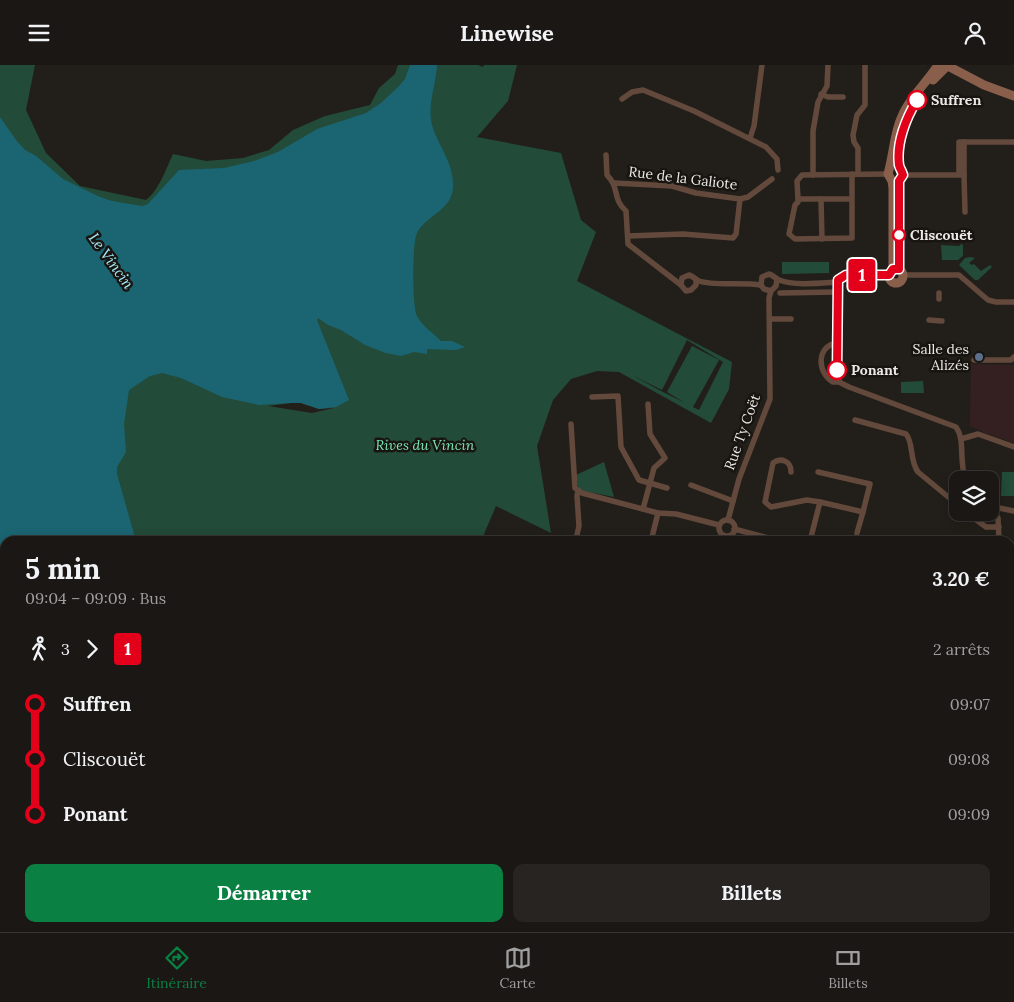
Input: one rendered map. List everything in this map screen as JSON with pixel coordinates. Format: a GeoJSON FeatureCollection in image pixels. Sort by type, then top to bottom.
{"type":"FeatureCollection","features":[{"type":"Feature","properties":{"kind":"street"},"geometry":{"type":"LineString","coordinates":[[750,138],[754,127],[762,65]]}},
{"type":"Feature","properties":{"kind":"street"},"geometry":{"type":"LineString","coordinates":[[813,175],[813,131],[818,102],[827,86],[828,65]]}},
{"type":"Feature","properties":{"kind":"street"},"geometry":{"type":"LineString","coordinates":[[865,65],[866,105],[856,115],[853,135],[858,149],[855,174],[852,199],[852,238],[795,239],[789,235],[788,231],[795,205],[798,202],[798,178],[802,175],[855,174],[962,175]]}},
{"type":"Feature","properties":{"kind":"street"},"geometry":{"type":"LineString","coordinates":[[896,272],[896,175],[901,137],[917,98],[938,65]]}},
{"type":"Feature","properties":{"kind":"street"},"geometry":{"type":"LineString","coordinates":[[917,98],[947,65],[978,83],[1014,96]]}},
{"type":"Feature","properties":{"kind":"street"},"geometry":{"type":"LineString","coordinates":[[958,65],[986,81],[1014,90]]}},
{"type":"Feature","properties":{"kind":"street"},"geometry":{"type":"LineString","coordinates":[[622,99],[632,92],[646,90],[694,111],[750,138],[771,151],[777,159],[778,170]]}},
{"type":"Feature","properties":{"kind":"street"},"geometry":{"type":"LineString","coordinates":[[821,94],[828,97],[844,97]]}},
{"type":"Feature","properties":{"kind":"street"},"geometry":{"type":"LineString","coordinates":[[965,212],[959,143],[964,141],[1014,142]]}},
{"type":"Feature","properties":{"kind":"street"},"geometry":{"type":"LineString","coordinates":[[606,155],[607,175],[614,183],[618,201],[626,214],[629,246],[681,285],[686,291],[691,291],[695,287],[710,283]]}},
{"type":"Feature","properties":{"kind":"street","name":"Rue de la Galiote"},"geometry":{"type":"LineString","coordinates":[[614,183],[672,186],[696,193],[740,199],[748,197],[772,179]]}},
{"type":"Feature","properties":{"kind":"street"},"geometry":{"type":"LineString","coordinates":[[628,236],[683,234],[733,238],[736,234],[740,199]]}},
{"type":"Feature","properties":{"kind":"street"},"geometry":{"type":"LineString","coordinates":[[798,199],[852,199]]}},
{"type":"Feature","properties":{"kind":"street"},"geometry":{"type":"LineString","coordinates":[[821,199],[822,239]]}},
{"type":"Feature","properties":{"kind":"street"},"geometry":{"type":"LineString","coordinates":[[839,382],[837,282],[846,275],[896,272],[959,275],[988,300],[1014,302]]}},
{"type":"Feature","properties":{"kind":"street"},"geometry":{"type":"LineString","coordinates":[[761,282],[764,276],[769,274],[776,279],[792,283]]}},
{"type":"Feature","properties":{"kind":"street"},"geometry":{"type":"LineString","coordinates":[[669,277],[678,279],[688,275],[693,276],[696,280],[710,283],[761,282]]}},
{"type":"Feature","properties":{"kind":"street"},"geometry":{"type":"LineString","coordinates":[[681,285],[682,278]]}},
{"type":"Feature","properties":{"kind":"street"},"geometry":{"type":"LineString","coordinates":[[774,288],[776,279]]}},
{"type":"Feature","properties":{"kind":"street"},"geometry":{"type":"LineString","coordinates":[[695,287],[696,280]]}},
{"type":"Feature","properties":{"kind":"street"},"geometry":{"type":"LineString","coordinates":[[761,282],[766,291],[792,283],[837,282]]}},
{"type":"Feature","properties":{"kind":"street","name":"Rue Ty Coët"},"geometry":{"type":"LineString","coordinates":[[728,520],[739,479],[770,399],[769,299],[774,288]]}},
{"type":"Feature","properties":{"kind":"street"},"geometry":{"type":"LineString","coordinates":[[780,293],[837,292]]}},
{"type":"Feature","properties":{"kind":"street"},"geometry":{"type":"LineString","coordinates":[[770,319],[790,319]]}},
{"type":"Feature","properties":{"kind":"street"},"geometry":{"type":"LineString","coordinates":[[929,321],[942,321]]}},
{"type":"Feature","properties":{"kind":"street"},"geometry":{"type":"LineString","coordinates":[[838,343],[828,345],[822,354],[822,363],[828,379],[954,425],[958,429],[961,439],[961,465],[963,471]]}},
{"type":"Feature","properties":{"kind":"street"},"geometry":{"type":"LineString","coordinates":[[974,360],[1011,360],[1014,357]]}},
{"type":"Feature","properties":{"kind":"street"},"geometry":{"type":"LineString","coordinates":[[592,397],[618,395],[620,447],[640,480],[667,488]]}},
{"type":"Feature","properties":{"kind":"street"},"geometry":{"type":"LineString","coordinates":[[643,509],[654,468],[665,458],[650,434],[648,404]]}},
{"type":"Feature","properties":{"kind":"street"},"geometry":{"type":"LineString","coordinates":[[855,420],[906,434],[910,439],[914,467],[949,498]]}},
{"type":"Feature","properties":{"kind":"street"},"geometry":{"type":"LineString","coordinates":[[571,424],[575,488],[578,491],[658,513],[676,514],[719,525]]}},
{"type":"Feature","properties":{"kind":"street"},"geometry":{"type":"LineString","coordinates":[[961,439],[978,434],[1014,447]]}},
{"type":"Feature","properties":{"kind":"street"},"geometry":{"type":"LineString","coordinates":[[791,472],[790,466],[786,462],[780,460],[773,463],[764,499],[766,505],[771,507],[807,500],[863,512]]}},
{"type":"Feature","properties":{"kind":"street"},"geometry":{"type":"LineString","coordinates":[[818,472],[870,484],[858,533]]}},
{"type":"Feature","properties":{"kind":"street"},"geometry":{"type":"LineString","coordinates":[[692,485],[734,501]]}},
{"type":"Feature","properties":{"kind":"street"},"geometry":{"type":"LineString","coordinates":[[577,536],[579,526],[578,491]]}},
{"type":"Feature","properties":{"kind":"street"},"geometry":{"type":"LineString","coordinates":[[811,536],[820,502]]}},
{"type":"Feature","properties":{"kind":"street"},"geometry":{"type":"LineString","coordinates":[[999,508],[1014,511]]}},
{"type":"Feature","properties":{"kind":"street"},"geometry":{"type":"LineString","coordinates":[[652,536],[658,513]]}},
{"type":"Feature","properties":{"kind":"street"},"geometry":{"type":"LineString","coordinates":[[719,525],[723,521],[728,520],[733,523],[734,529],[728,536]]}},
{"type":"Feature","properties":{"kind":"street"},"geometry":{"type":"LineString","coordinates":[[978,521],[986,527],[999,527]]}},
{"type":"Feature","properties":{"kind":"street"},"geometry":{"type":"LineString","coordinates":[[998,521],[999,536]]}},
{"type":"Feature","properties":{"kind":"street"},"geometry":{"type":"LineString","coordinates":[[719,525],[723,536]]}},
{"type":"Feature","properties":{"kind":"street"},"geometry":{"type":"LineString","coordinates":[[734,529],[761,536]]}},
{"type":"Feature","properties":{"kind":"shaded area"},"geometry":{"type":"Polygon","coordinates":[[[971,364],[1014,365],[1014,443],[970,426],[971,364]]]}},
{"type":"Feature","properties":{"kind":"green space"},"geometry":{"type":"Polygon","coordinates":[[[0,65],[35,65],[26,110],[46,153],[80,186],[146,200],[158,185],[173,154],[206,161],[243,158],[269,150],[293,130],[325,116],[370,105],[379,88],[395,74],[398,65],[414,65],[301,274],[0,160],[0,65]]]}},
{"type":"Feature","properties":{"kind":"green space","name":"Rives du Vincin"},"geometry":{"type":"Polygon","coordinates":[[[436,65],[478,65],[483,67],[484,65],[517,65],[508,101],[477,137],[561,153],[581,220],[596,232],[577,281],[732,362],[729,389],[711,423],[619,372],[597,371],[571,379],[553,400],[537,446],[551,533],[496,506],[483,536],[54,536],[116,396],[428,115],[436,65]],[[687,340],[662,390],[632,375],[685,403],[667,392],[692,346],[719,360],[693,407],[699,410],[723,362],[687,340]],[[301,403],[268,406],[312,413],[334,408],[319,409],[301,403]]]}},
{"type":"Feature","properties":{"kind":"green space"},"geometry":{"type":"Polygon","coordinates":[[[941,245],[959,246],[963,245],[963,256],[958,260],[942,260],[941,245]]]}},
{"type":"Feature","properties":{"kind":"green space"},"geometry":{"type":"Polygon","coordinates":[[[965,258],[975,258],[969,263],[974,264],[981,271],[990,265],[992,267],[978,280],[975,280],[959,265],[965,258]]]}},
{"type":"Feature","properties":{"kind":"green space"},"geometry":{"type":"Polygon","coordinates":[[[782,262],[829,262],[829,273],[782,274],[782,262]]]}},
{"type":"Feature","properties":{"kind":"green space"},"geometry":{"type":"Polygon","coordinates":[[[923,381],[924,393],[901,393],[901,382],[923,381]]]}},
{"type":"Feature","properties":{"kind":"green space"},"geometry":{"type":"Polygon","coordinates":[[[604,462],[614,497],[579,490],[576,475],[604,462]]]}},
{"type":"Feature","properties":{"kind":"green space"},"geometry":{"type":"Polygon","coordinates":[[[1002,472],[1014,472],[1014,496],[1001,496],[1002,472]]]}},
{"type":"Feature","properties":{"kind":"water","name":"Le Vincin"},"geometry":{"type":"Polygon","coordinates":[[[410,65],[437,65],[431,103],[432,125],[453,178],[452,194],[449,201],[426,221],[415,239],[413,288],[415,310],[421,322],[441,341],[452,341],[465,347],[456,350],[427,349],[427,354],[414,352],[401,356],[386,353],[365,345],[318,318],[317,320],[349,400],[336,407],[319,409],[301,403],[259,405],[222,397],[181,378],[162,373],[150,376],[129,390],[124,424],[126,452],[117,467],[117,474],[135,536],[0,536],[0,117],[25,150],[36,156],[63,179],[100,197],[142,206],[148,204],[179,170],[224,168],[254,161],[278,152],[317,129],[366,113],[381,103],[405,79],[410,65]]]}},
{"type":"Feature","properties":{"kind":"bus line","name":"1"},"geometry":{"type":"LineString","coordinates":[[837,370],[838,280],[846,275],[889,275],[893,269],[899,269],[899,181],[902,179],[903,172],[899,168],[899,149],[906,121],[917,100]]}},
{"type":"Feature","properties":{"kind":"place","name":"Suffren"},"geometry":{"type":"Point","coordinates":[917,100]}},
{"type":"Feature","properties":{"kind":"place","name":"Cliscouët"},"geometry":{"type":"Point","coordinates":[899,235]}},
{"type":"Feature","properties":{"kind":"place","name":"Salle des Alizés"},"geometry":{"type":"Point","coordinates":[979,357]}},
{"type":"Feature","properties":{"kind":"place","name":"Ponant"},"geometry":{"type":"Point","coordinates":[837,370]}}]}
